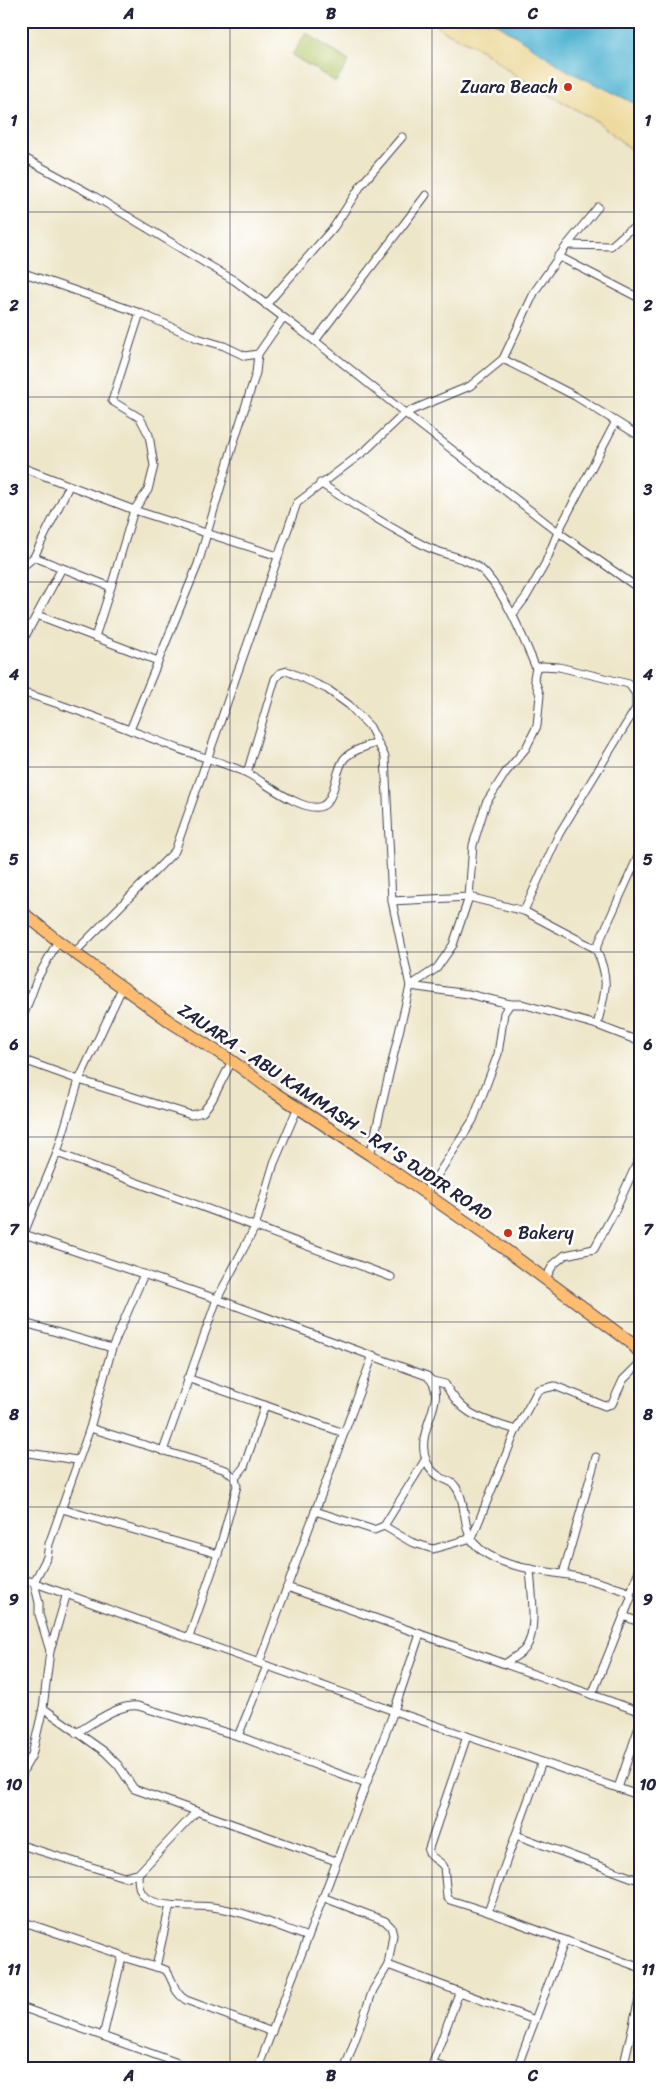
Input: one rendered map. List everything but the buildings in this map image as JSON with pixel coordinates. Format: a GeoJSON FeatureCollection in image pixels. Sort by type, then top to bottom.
{"type":"FeatureCollection","features":[{"type":"Feature","properties":{"kind":"main road","name":"ZAUARA - ABU KAMMASH - RA'S DJDIR ROAD"},"geometry":{"type":"LineString","coordinates":[[21,911],[74,953],[172,1023],[232,1061],[426,1193],[546,1278],[630,1342]]}},
{"type":"Feature","properties":{"kind":"main road"},"geometry":{"type":"LineString","coordinates":[[630,1342],[641,1347]]}},
{"type":"Feature","properties":{"kind":"main road"},"geometry":{"type":"LineString","coordinates":[[630,1342],[641,1354]]}},
{"type":"Feature","properties":{"kind":"street"},"geometry":{"type":"LineString","coordinates":[[266,305],[334,227],[362,184],[402,137]]}},
{"type":"Feature","properties":{"kind":"street"},"geometry":{"type":"LineString","coordinates":[[21,156],[94,196],[236,281],[558,532],[641,590]]}},
{"type":"Feature","properties":{"kind":"street"},"geometry":{"type":"LineString","coordinates":[[315,341],[426,195]]}},
{"type":"Feature","properties":{"kind":"street"},"geometry":{"type":"LineString","coordinates":[[74,953],[175,851],[269,588],[297,503],[366,450],[405,413],[470,386],[503,359],[534,291],[558,256],[598,207]]}},
{"type":"Feature","properties":{"kind":"street"},"geometry":{"type":"LineString","coordinates":[[567,245],[611,246],[628,231],[641,225]]}},
{"type":"Feature","properties":{"kind":"street"},"geometry":{"type":"LineString","coordinates":[[558,256],[641,299]]}},
{"type":"Feature","properties":{"kind":"street"},"geometry":{"type":"LineString","coordinates":[[21,272],[140,313],[196,338],[224,346],[245,356],[258,354]]}},
{"type":"Feature","properties":{"kind":"street"},"geometry":{"type":"LineString","coordinates":[[95,637],[134,510],[148,490],[154,466],[149,435],[140,418],[112,401],[140,313]]}},
{"type":"Feature","properties":{"kind":"street"},"geometry":{"type":"LineString","coordinates":[[130,730],[198,564],[256,373],[258,354],[283,318]]}},
{"type":"Feature","properties":{"kind":"street"},"geometry":{"type":"LineString","coordinates":[[503,359],[575,396],[641,437]]}},
{"type":"Feature","properties":{"kind":"street"},"geometry":{"type":"LineString","coordinates":[[512,614],[526,597],[541,572],[558,532],[616,423]]}},
{"type":"Feature","properties":{"kind":"street"},"geometry":{"type":"LineString","coordinates":[[21,468],[134,510],[278,556]]}},
{"type":"Feature","properties":{"kind":"street"},"geometry":{"type":"LineString","coordinates":[[320,484],[398,532],[427,547],[462,558],[485,573],[512,614],[536,668],[534,678],[540,695],[537,726],[526,748],[506,772],[486,803],[473,845],[469,897],[453,945],[437,968],[410,986]]}},
{"type":"Feature","properties":{"kind":"street"},"geometry":{"type":"LineString","coordinates":[[23,563],[34,558],[70,486]]}},
{"type":"Feature","properties":{"kind":"street"},"geometry":{"type":"LineString","coordinates":[[34,558],[111,587]]}},
{"type":"Feature","properties":{"kind":"street"},"geometry":{"type":"LineString","coordinates":[[21,644],[24,634],[37,615],[62,568]]}},
{"type":"Feature","properties":{"kind":"street"},"geometry":{"type":"LineString","coordinates":[[37,615],[158,661]]}},
{"type":"Feature","properties":{"kind":"street"},"geometry":{"type":"LineString","coordinates":[[524,911],[559,834],[636,708],[636,694],[628,684],[559,667],[542,666],[536,668]]}},
{"type":"Feature","properties":{"kind":"street"},"geometry":{"type":"LineString","coordinates":[[247,773],[275,679],[280,673],[287,671],[327,689],[349,705],[370,727],[385,757],[392,901],[410,986],[370,1155]]}},
{"type":"Feature","properties":{"kind":"street"},"geometry":{"type":"LineString","coordinates":[[21,692],[67,706],[207,760],[247,773],[302,805],[316,808],[323,806],[328,800],[340,765],[344,759],[349,754],[377,742]]}},
{"type":"Feature","properties":{"kind":"street"},"geometry":{"type":"LineString","coordinates":[[596,949],[638,863],[641,850]]}},
{"type":"Feature","properties":{"kind":"street"},"geometry":{"type":"LineString","coordinates":[[392,901],[469,897],[524,911],[596,949],[603,963],[607,987],[597,1025]]}},
{"type":"Feature","properties":{"kind":"street"},"geometry":{"type":"LineString","coordinates":[[21,1022],[38,977],[58,941]]}},
{"type":"Feature","properties":{"kind":"street"},"geometry":{"type":"LineString","coordinates":[[21,1243],[22,1233],[57,1154],[79,1080],[122,986]]}},
{"type":"Feature","properties":{"kind":"street"},"geometry":{"type":"LineString","coordinates":[[410,986],[468,994],[510,1004],[522,1004],[597,1025],[641,1042]]}},
{"type":"Feature","properties":{"kind":"street"},"geometry":{"type":"LineString","coordinates":[[426,1193],[473,1120],[498,1054],[504,1013],[510,1004]]}},
{"type":"Feature","properties":{"kind":"street"},"geometry":{"type":"LineString","coordinates":[[21,1059],[79,1080],[191,1115],[199,1114],[212,1100],[232,1061]]}},
{"type":"Feature","properties":{"kind":"street"},"geometry":{"type":"LineString","coordinates":[[163,1451],[187,1378],[217,1299],[255,1227],[274,1163],[298,1107]]}},
{"type":"Feature","properties":{"kind":"street"},"geometry":{"type":"LineString","coordinates":[[57,1154],[390,1277]]}},
{"type":"Feature","properties":{"kind":"street"},"geometry":{"type":"LineString","coordinates":[[546,1278],[553,1265],[565,1255],[594,1249],[616,1209],[641,1154]]}},
{"type":"Feature","properties":{"kind":"street"},"geometry":{"type":"LineString","coordinates":[[22,1233],[217,1299],[427,1376],[432,1381],[436,1391],[424,1440],[425,1460],[431,1470],[456,1486],[473,1542],[487,1554],[508,1563],[530,1569],[563,1574],[617,1588],[630,1594]]}},
{"type":"Feature","properties":{"kind":"street"},"geometry":{"type":"LineString","coordinates":[[50,1652],[39,1614],[39,1603],[34,1582],[47,1557],[49,1544],[77,1460],[90,1428],[112,1348],[144,1274]]}},
{"type":"Feature","properties":{"kind":"street"},"geometry":{"type":"LineString","coordinates":[[21,1322],[112,1348]]}},
{"type":"Feature","properties":{"kind":"street"},"geometry":{"type":"LineString","coordinates":[[259,1663],[373,1355]]}},
{"type":"Feature","properties":{"kind":"street"},"geometry":{"type":"LineString","coordinates":[[472,1538],[516,1430],[538,1390],[554,1386],[606,1406],[612,1404],[623,1380],[641,1362]]}},
{"type":"Feature","properties":{"kind":"street"},"geometry":{"type":"LineString","coordinates":[[187,1378],[344,1433]]}},
{"type":"Feature","properties":{"kind":"street"},"geometry":{"type":"LineString","coordinates":[[432,1381],[445,1384],[453,1398],[472,1415],[516,1430]]}},
{"type":"Feature","properties":{"kind":"street"},"geometry":{"type":"LineString","coordinates":[[235,1478],[244,1467],[265,1405]]}},
{"type":"Feature","properties":{"kind":"street"},"geometry":{"type":"LineString","coordinates":[[90,1428],[226,1470],[235,1478],[237,1486],[218,1554],[189,1637]]}},
{"type":"Feature","properties":{"kind":"street"},"geometry":{"type":"LineString","coordinates":[[21,1452],[77,1460]]}},
{"type":"Feature","properties":{"kind":"street"},"geometry":{"type":"LineString","coordinates":[[563,1574],[596,1457]]}},
{"type":"Feature","properties":{"kind":"street"},"geometry":{"type":"LineString","coordinates":[[315,1511],[374,1530],[384,1526],[425,1460]]}},
{"type":"Feature","properties":{"kind":"street"},"geometry":{"type":"LineString","coordinates":[[62,1509],[218,1554]]}},
{"type":"Feature","properties":{"kind":"street"},"geometry":{"type":"LineString","coordinates":[[384,1526],[412,1542],[433,1549],[472,1538]]}},
{"type":"Feature","properties":{"kind":"street"},"geometry":{"type":"LineString","coordinates":[[592,1695],[631,1598],[630,1594],[641,1565]]}},
{"type":"Feature","properties":{"kind":"street"},"geometry":{"type":"LineString","coordinates":[[505,1664],[525,1649],[531,1632],[533,1611],[530,1569]]}},
{"type":"Feature","properties":{"kind":"street"},"geometry":{"type":"LineString","coordinates":[[21,1578],[394,1711],[641,1796]]}},
{"type":"Feature","properties":{"kind":"street"},"geometry":{"type":"LineString","coordinates":[[287,1587],[641,1712]]}},
{"type":"Feature","properties":{"kind":"street"},"geometry":{"type":"LineString","coordinates":[[21,1781],[23,1771],[32,1755],[43,1708],[50,1652],[67,1593]]}},
{"type":"Feature","properties":{"kind":"street"},"geometry":{"type":"LineString","coordinates":[[624,1616],[641,1623]]}},
{"type":"Feature","properties":{"kind":"street"},"geometry":{"type":"LineString","coordinates":[[258,2068],[394,1711],[420,1634]]}},
{"type":"Feature","properties":{"kind":"street"},"geometry":{"type":"LineString","coordinates":[[238,1736],[267,1666]]}},
{"type":"Feature","properties":{"kind":"street"},"geometry":{"type":"LineString","coordinates":[[76,1732],[131,1705],[238,1736],[366,1784]]}},
{"type":"Feature","properties":{"kind":"street"},"geometry":{"type":"LineString","coordinates":[[43,1708],[106,1752],[118,1765],[134,1789],[336,1861]]}},
{"type":"Feature","properties":{"kind":"street"},"geometry":{"type":"LineString","coordinates":[[618,1788],[641,1721]]}},
{"type":"Feature","properties":{"kind":"street"},"geometry":{"type":"LineString","coordinates":[[467,1736],[428,1851],[430,1856],[444,1867],[447,1898],[641,1968]]}},
{"type":"Feature","properties":{"kind":"street"},"geometry":{"type":"LineString","coordinates":[[488,1912],[542,1762]]}},
{"type":"Feature","properties":{"kind":"street"},"geometry":{"type":"LineString","coordinates":[[21,1845],[124,1877],[138,1874],[196,1812]]}},
{"type":"Feature","properties":{"kind":"street"},"geometry":{"type":"LineString","coordinates":[[516,1835],[641,1881]]}},
{"type":"Feature","properties":{"kind":"street"},"geometry":{"type":"LineString","coordinates":[[138,1874],[138,1886],[141,1893],[150,1900],[170,1904],[204,1905],[221,1908],[308,1937]]}},
{"type":"Feature","properties":{"kind":"street"},"geometry":{"type":"LineString","coordinates":[[322,1897],[385,1922],[391,1927],[393,1935],[388,1965],[373,1990],[345,2068]]}},
{"type":"Feature","properties":{"kind":"street"},"geometry":{"type":"LineString","coordinates":[[156,1967],[170,1904]]}},
{"type":"Feature","properties":{"kind":"street"},"geometry":{"type":"LineString","coordinates":[[21,1921],[119,1954],[122,1957],[166,1970],[170,1975],[177,1994],[186,2000],[272,2032]]}},
{"type":"Feature","properties":{"kind":"street"},"geometry":{"type":"LineString","coordinates":[[517,2068],[565,1940]]}},
{"type":"Feature","properties":{"kind":"street"},"geometry":{"type":"LineString","coordinates":[[103,2036],[122,1957]]}},
{"type":"Feature","properties":{"kind":"street"},"geometry":{"type":"LineString","coordinates":[[388,1965],[535,2020]]}},
{"type":"Feature","properties":{"kind":"street"},"geometry":{"type":"LineString","coordinates":[[623,2068],[641,1990]]}},
{"type":"Feature","properties":{"kind":"street"},"geometry":{"type":"LineString","coordinates":[[448,2068],[432,2066],[459,1993]]}},
{"type":"Feature","properties":{"kind":"street"},"geometry":{"type":"LineString","coordinates":[[21,2007],[192,2068]]}},
{"type":"Feature","properties":{"kind":"green space"},"geometry":{"type":"Polygon","coordinates":[[[306,33],[349,61],[336,82],[292,55],[306,33]]]}},
{"type":"Feature","properties":{"kind":"sand","name":"Zuara Beach"},"geometry":{"type":"Polygon","coordinates":[[[433,21],[492,21],[566,68],[641,107],[641,158],[598,122],[515,75],[482,50],[444,31],[433,21]]]}},
{"type":"Feature","properties":{"kind":"water"},"geometry":{"type":"Polygon","coordinates":[[[494,21],[641,21],[641,106],[568,71],[494,21]]]}},
{"type":"Feature","properties":{"kind":"place","name":"Zuara Beach"},"geometry":{"type":"Point","coordinates":[568,87]}},
{"type":"Feature","properties":{"kind":"place","name":"Bakery"},"geometry":{"type":"Point","coordinates":[508,1233]}}]}
